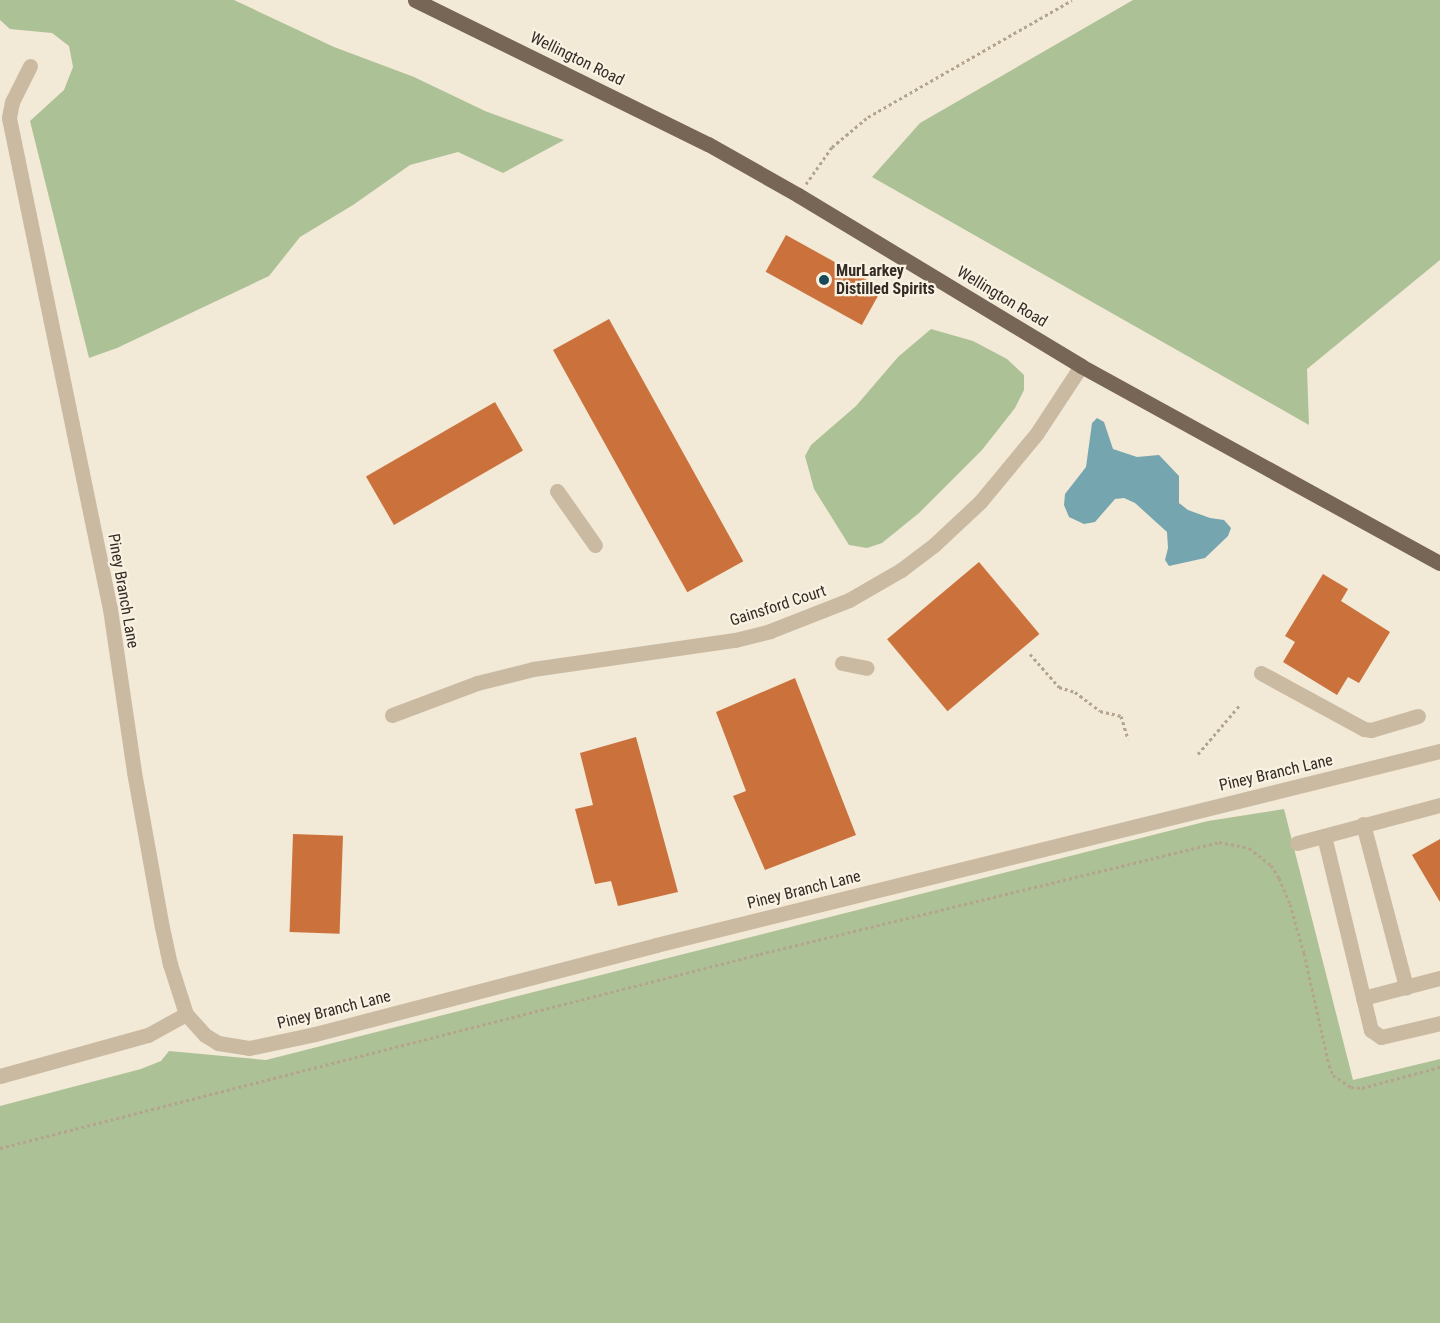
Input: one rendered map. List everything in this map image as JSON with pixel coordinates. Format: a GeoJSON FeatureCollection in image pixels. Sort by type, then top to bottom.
{"type":"FeatureCollection","features":[{"type":"Feature","properties":{"kind":"main road","name":"Wellington Road"},"geometry":{"type":"LineString","coordinates":[[415,0],[708,144],[798,195],[1081,366],[1440,563]]}},
{"type":"Feature","properties":{"kind":"street","name":"Piney Branch Lane"},"geometry":{"type":"LineString","coordinates":[[30,66],[12,102],[9,118],[110,609],[134,772],[162,927],[170,964],[186,1014],[205,1035],[231,1046],[249,1048],[315,1034],[656,945],[1440,751]]}},
{"type":"Feature","properties":{"kind":"street","name":"Gainsford Court"},"geometry":{"type":"LineString","coordinates":[[392,715],[477,683],[533,669],[735,640],[770,631],[849,600],[902,570],[976,507],[1037,433],[1081,366]]}},
{"type":"Feature","properties":{"kind":"street"},"geometry":{"type":"LineString","coordinates":[[557,491],[595,545]]}},
{"type":"Feature","properties":{"kind":"street"},"geometry":{"type":"LineString","coordinates":[[842,663],[867,668]]}},
{"type":"Feature","properties":{"kind":"street"},"geometry":{"type":"LineString","coordinates":[[1261,673],[1364,729],[1371,730],[1418,716]]}},
{"type":"Feature","properties":{"kind":"street"},"geometry":{"type":"LineString","coordinates":[[1297,843],[1440,805]]}},
{"type":"Feature","properties":{"kind":"street"},"geometry":{"type":"LineString","coordinates":[[1363,824],[1406,987]]}},
{"type":"Feature","properties":{"kind":"street"},"geometry":{"type":"LineString","coordinates":[[1324,836],[1371,1030],[1381,1037],[1440,1023]]}},
{"type":"Feature","properties":{"kind":"street"},"geometry":{"type":"LineString","coordinates":[[1363,998],[1440,978]]}},
{"type":"Feature","properties":{"kind":"street"},"geometry":{"type":"LineString","coordinates":[[0,1076],[148,1035],[186,1014]]}},
{"type":"Feature","properties":{"kind":"path"},"geometry":{"type":"LineString","coordinates":[[798,195],[832,147],[868,117],[1072,0]]}},
{"type":"Feature","properties":{"kind":"path"},"geometry":{"type":"LineString","coordinates":[[1030,654],[1059,687],[1075,692],[1092,707],[1121,716],[1128,739]]}},
{"type":"Feature","properties":{"kind":"path"},"geometry":{"type":"LineString","coordinates":[[1198,754],[1239,706]]}},
{"type":"Feature","properties":{"kind":"path"},"geometry":{"type":"LineString","coordinates":[[0,1148],[760,954],[1219,842],[1249,848],[1267,861],[1279,878],[1290,904],[1304,953],[1333,1075],[1351,1087],[1362,1088],[1440,1067]]}},
{"type":"Feature","properties":{"kind":"green space"},"geometry":{"type":"Polygon","coordinates":[[[0,0],[234,0],[334,47],[414,77],[485,111],[564,140],[503,173],[458,152],[410,165],[353,205],[300,237],[269,276],[117,348],[89,358],[30,121],[64,90],[73,67],[69,46],[52,33],[10,29],[0,20],[0,0]]]}},
{"type":"Feature","properties":{"kind":"green space"},"geometry":{"type":"Polygon","coordinates":[[[1133,0],[1440,0],[1440,260],[1307,369],[1309,425],[872,177],[920,123],[1133,0]]]}},
{"type":"Feature","properties":{"kind":"green space"},"geometry":{"type":"Polygon","coordinates":[[[931,329],[973,341],[1007,359],[1024,375],[1024,390],[1015,408],[982,450],[919,513],[882,543],[867,548],[849,545],[814,489],[805,456],[811,445],[856,406],[898,357],[931,329]]]}},
{"type":"Feature","properties":{"kind":"green space"},"geometry":{"type":"Polygon","coordinates":[[[1284,809],[1353,1080],[1440,1059],[1440,1323],[0,1323],[0,1106],[141,1069],[161,1061],[169,1051],[266,1060],[1208,821],[1284,809]]]}},
{"type":"Feature","properties":{"kind":"water"},"geometry":{"type":"Polygon","coordinates":[[[1097,418],[1104,422],[1113,449],[1137,457],[1159,455],[1179,476],[1179,503],[1188,510],[1210,518],[1224,520],[1231,528],[1228,536],[1205,558],[1169,566],[1165,560],[1168,548],[1167,532],[1135,503],[1124,498],[1115,499],[1095,522],[1084,524],[1069,517],[1064,505],[1065,494],[1086,467],[1092,423],[1097,418]]]}},
{"type":"Feature","properties":{"kind":"building","name":"MurLarkey Distilled Spirits"},"geometry":{"type":"Polygon","coordinates":[[[786,235],[882,288],[862,325],[766,272],[786,235]]]}},
{"type":"Feature","properties":{"kind":"building"},"geometry":{"type":"Polygon","coordinates":[[[609,319],[743,561],[687,592],[553,350],[609,319]]]}},
{"type":"Feature","properties":{"kind":"building"},"geometry":{"type":"Polygon","coordinates":[[[495,402],[523,450],[394,525],[366,477],[495,402]]]}},
{"type":"Feature","properties":{"kind":"building"},"geometry":{"type":"Polygon","coordinates":[[[979,562],[1039,634],[947,711],[887,639],[979,562]]]}},
{"type":"Feature","properties":{"kind":"building"},"geometry":{"type":"Polygon","coordinates":[[[1323,574],[1348,589],[1341,601],[1390,632],[1359,683],[1348,677],[1337,695],[1283,662],[1295,642],[1285,636],[1323,574]]]}},
{"type":"Feature","properties":{"kind":"building"},"geometry":{"type":"Polygon","coordinates":[[[795,678],[856,835],[765,870],[733,796],[746,791],[716,712],[795,678]]]}},
{"type":"Feature","properties":{"kind":"building"},"geometry":{"type":"Polygon","coordinates":[[[636,737],[678,892],[618,906],[611,881],[595,884],[575,809],[593,805],[580,753],[636,737]]]}},
{"type":"Feature","properties":{"kind":"building"},"geometry":{"type":"Polygon","coordinates":[[[293,834],[343,836],[340,934],[290,932],[293,834]]]}},
{"type":"Feature","properties":{"kind":"building"},"geometry":{"type":"Polygon","coordinates":[[[1440,839],[1440,902],[1412,855],[1440,839]]]}},
{"type":"Feature","properties":{"kind":"place","name":"MurLarkey Distilled Spirits"},"geometry":{"type":"Point","coordinates":[824,280]}}]}
